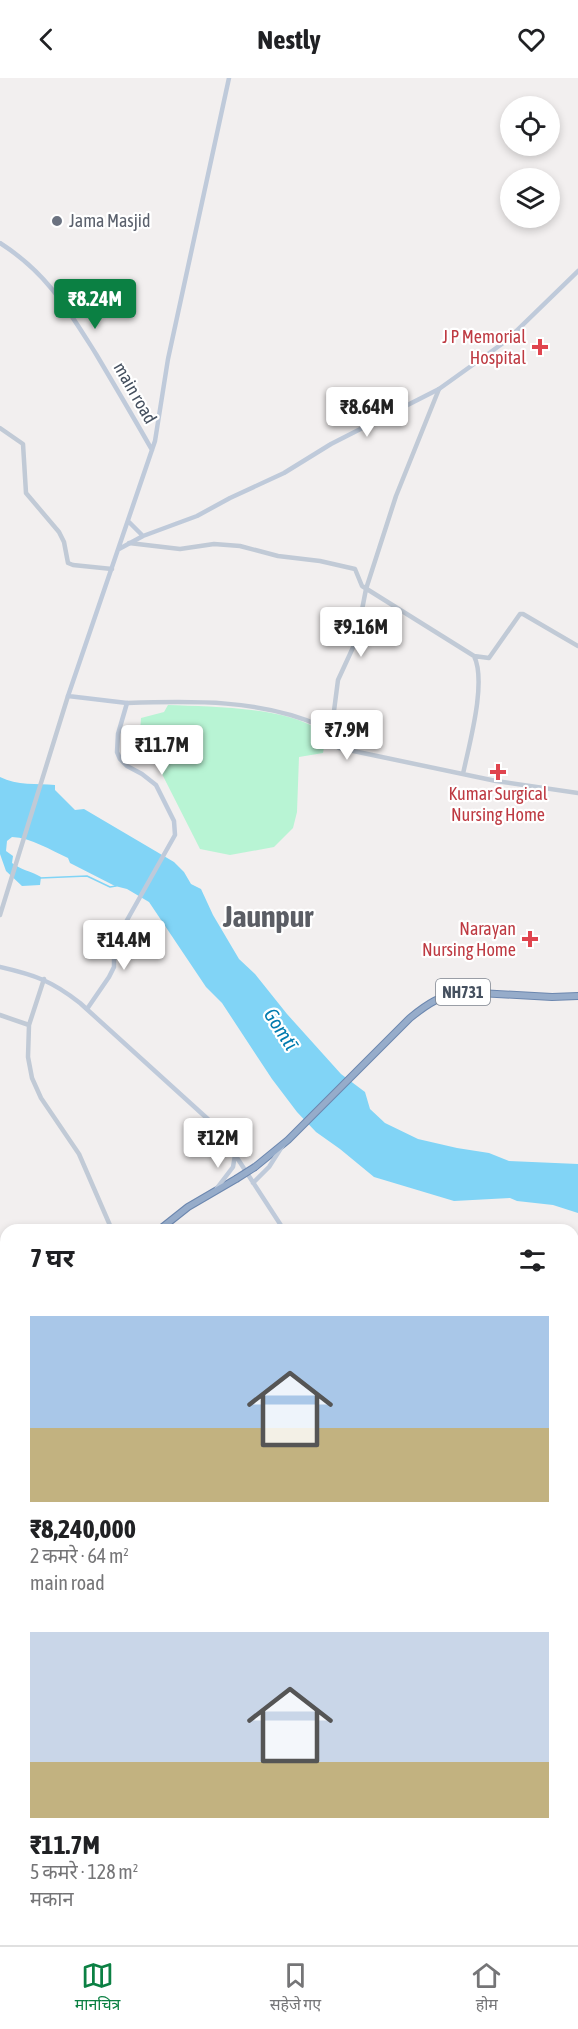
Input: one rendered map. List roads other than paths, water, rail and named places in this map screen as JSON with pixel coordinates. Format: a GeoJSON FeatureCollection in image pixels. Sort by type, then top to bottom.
{"type":"FeatureCollection","features":[{"type":"Feature","properties":{"kind":"highway","name":"NH731"},"geometry":{"type":"LineString","coordinates":[[167,1224],[188,1207],[255,1167],[286,1142],[422,1008],[450,994],[477,992],[552,997],[578,996]]}},
{"type":"Feature","properties":{"kind":"main road"},"geometry":{"type":"LineString","coordinates":[[87,1009],[114,967],[114,949],[129,916],[175,835],[176,827],[156,785],[127,766],[117,752],[117,734],[127,703],[68,696],[152,450],[168,359],[229,78]]}},
{"type":"Feature","properties":{"kind":"main road","name":"main road"},"geometry":{"type":"LineString","coordinates":[[0,243],[24,261],[61,298],[116,386],[152,450]]}},
{"type":"Feature","properties":{"kind":"main road"},"geometry":{"type":"LineString","coordinates":[[119,549],[143,536],[197,516],[284,473],[331,444],[439,389],[506,341],[578,271]]}},
{"type":"Feature","properties":{"kind":"main road"},"geometry":{"type":"LineString","coordinates":[[129,522],[143,536]]}},
{"type":"Feature","properties":{"kind":"main road"},"geometry":{"type":"LineString","coordinates":[[0,967],[44,979],[59,986],[210,1121],[280,1224]]}},
{"type":"Feature","properties":{"kind":"main road"},"geometry":{"type":"LineString","coordinates":[[254,1183],[269,1167],[286,1142]]}},
{"type":"Feature","properties":{"kind":"main road"},"geometry":{"type":"LineString","coordinates":[[216,1190],[233,1167],[235,1155]]}},
{"type":"Feature","properties":{"kind":"street"},"geometry":{"type":"LineString","coordinates":[[439,389],[396,496],[366,588],[356,640],[339,680],[332,742],[339,747],[463,774],[578,793]]}},
{"type":"Feature","properties":{"kind":"street"},"geometry":{"type":"LineString","coordinates":[[0,428],[23,444],[26,493],[59,532],[64,542],[68,563],[73,566],[112,569]]}},
{"type":"Feature","properties":{"kind":"street"},"geometry":{"type":"LineString","coordinates":[[129,543],[180,549],[214,544],[240,546],[278,556],[320,561],[354,569],[362,586],[474,656],[489,658],[520,614],[578,646]]}},
{"type":"Feature","properties":{"kind":"street"},"geometry":{"type":"LineString","coordinates":[[463,774],[477,700],[478,669],[474,656]]}},
{"type":"Feature","properties":{"kind":"street"},"geometry":{"type":"LineString","coordinates":[[0,915],[68,696]]}},
{"type":"Feature","properties":{"kind":"street"},"geometry":{"type":"LineString","coordinates":[[127,703],[223,703],[261,707],[314,723],[329,732],[331,736]]}},
{"type":"Feature","properties":{"kind":"street"},"geometry":{"type":"LineString","coordinates":[[44,979],[29,1025],[28,1057],[32,1078],[41,1098],[79,1154],[109,1224]]}},
{"type":"Feature","properties":{"kind":"street"},"geometry":{"type":"LineString","coordinates":[[0,1015],[29,1025]]}},
{"type":"Feature","properties":{"kind":"water","name":"Gomtī"},"geometry":{"type":"Polygon","coordinates":[[[0,777],[20,783],[55,785],[55,790],[75,810],[84,809],[174,862],[191,884],[201,889],[213,915],[239,959],[255,974],[287,1014],[341,1074],[365,1092],[370,1109],[385,1123],[418,1139],[489,1153],[509,1161],[578,1164],[578,1213],[553,1205],[517,1201],[510,1198],[454,1201],[374,1177],[316,1132],[297,1112],[272,1079],[222,1003],[206,987],[149,902],[127,889],[115,886],[70,863],[68,858],[34,842],[19,838],[12,837],[7,841],[6,851],[13,856],[12,863],[41,877],[40,885],[22,886],[6,871],[0,854],[0,777]]]}},
{"type":"Feature","properties":{"kind":"waterway"},"geometry":{"type":"LineString","coordinates":[[40,878],[87,876],[110,887],[116,886]]}},
{"type":"Feature","properties":{"kind":"place","name":"Jama Masjid"},"geometry":{"type":"Point","coordinates":[57,221]}},
{"type":"Feature","properties":{"kind":"place","name":"J P Memorial Hospital"},"geometry":{"type":"Point","coordinates":[540,347]}},
{"type":"Feature","properties":{"kind":"place","name":"Kumar Surgical Nursing Home"},"geometry":{"type":"Point","coordinates":[498,772]}},
{"type":"Feature","properties":{"kind":"place","name":"Narayan Nursing Home"},"geometry":{"type":"Point","coordinates":[530,939]}},
{"type":"Feature","properties":{"kind":"district","name":"Jaunpur"},"geometry":{"type":"Point","coordinates":[268,917]}}]}
